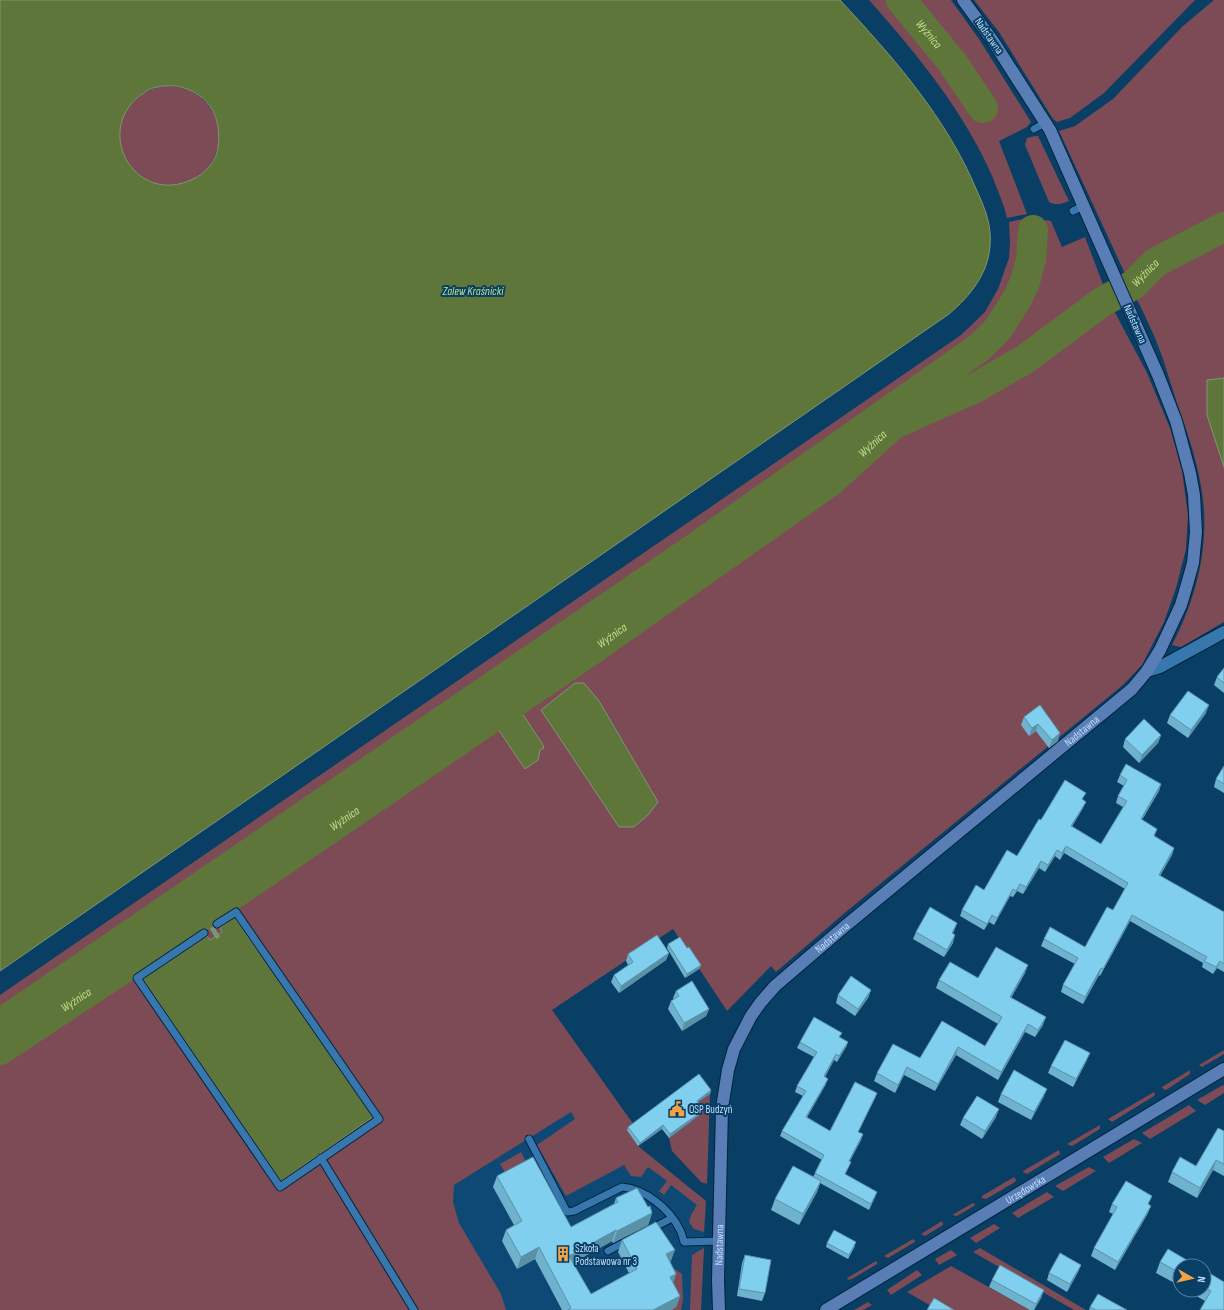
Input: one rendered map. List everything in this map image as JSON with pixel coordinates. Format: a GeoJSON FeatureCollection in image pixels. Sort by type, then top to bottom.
{"type":"FeatureCollection","features":[{"type":"Feature","properties":{"kind":"street","name":"Nadstawna"},"geometry":{"type":"LineString","coordinates":[[719,1310],[720,1160],[724,1088],[734,1049],[760,1002],[776,986],[844,927],[1132,688],[1147,671],[1172,626],[1188,581],[1194,550],[1196,514],[1190,473],[1176,421],[1141,337],[1118,284],[1078,208],[1067,168],[1045,123],[993,41],[963,0]]}},
{"type":"Feature","properties":{"kind":"street","name":"Nadstawna"},"geometry":{"type":"LineString","coordinates":[[1147,671],[1167,663],[1224,632]]}},
{"type":"Feature","properties":{"kind":"street","name":"Urzędowska"},"geometry":{"type":"LineString","coordinates":[[826,1310],[1224,1069]]}},
{"type":"Feature","properties":{"kind":"lane"},"geometry":{"type":"LineString","coordinates":[[1034,129],[1045,123]]}},
{"type":"Feature","properties":{"kind":"lane"},"geometry":{"type":"LineString","coordinates":[[204,933],[137,978],[280,1187],[379,1119],[236,912],[217,924]]}},
{"type":"Feature","properties":{"kind":"lane"},"geometry":{"type":"LineString","coordinates":[[529,1138],[567,1212],[574,1212],[622,1187],[639,1190],[660,1205],[672,1218],[681,1231],[684,1242],[719,1241]]}},
{"type":"Feature","properties":{"kind":"lane"},"geometry":{"type":"LineString","coordinates":[[321,1158],[414,1310]]}},
{"type":"Feature","properties":{"kind":"lane"},"geometry":{"type":"LineString","coordinates":[[643,1233],[672,1218]]}},
{"type":"Feature","properties":{"kind":"lane"},"geometry":{"type":"LineString","coordinates":[[608,1251],[636,1236]]}},
{"type":"Feature","properties":{"kind":"shaded area"},"geometry":{"type":"Polygon","coordinates":[[[869,0],[898,0],[950,64],[982,109],[984,106],[952,59],[904,0],[951,0],[979,39],[1031,122],[1027,127],[999,141],[1027,214],[1007,218],[993,178],[981,153],[954,106],[922,62],[869,0]]]}},
{"type":"Feature","properties":{"kind":"shaded area"},"geometry":{"type":"Polygon","coordinates":[[[974,0],[1195,0],[1104,93],[1070,118],[1057,122],[1053,119],[999,32],[974,0]]]}},
{"type":"Feature","properties":{"kind":"shaded area"},"geometry":{"type":"Polygon","coordinates":[[[1214,0],[1224,0],[1224,219],[1154,256],[1128,280],[1059,131],[1075,126],[1113,99],[1183,26],[1214,0]]]}},
{"type":"Feature","properties":{"kind":"shaded area"},"geometry":{"type":"Polygon","coordinates":[[[169,86],[179,87],[197,94],[211,108],[218,126],[218,146],[211,164],[197,178],[179,185],[169,186],[159,185],[141,178],[127,164],[120,146],[119,136],[120,126],[127,108],[141,94],[159,87],[169,86]]]}},
{"type":"Feature","properties":{"kind":"shaded area"},"geometry":{"type":"Polygon","coordinates":[[[1038,136],[1069,201],[1059,204],[1049,202],[1025,145],[1027,138],[1038,136]]]}},
{"type":"Feature","properties":{"kind":"shaded area"},"geometry":{"type":"Polygon","coordinates":[[[1028,218],[1031,226],[1046,220],[1051,221],[1062,247],[1085,237],[1107,295],[1095,302],[1023,357],[967,386],[891,422],[826,480],[549,675],[542,658],[981,351],[994,339],[1016,309],[1027,285],[1035,246],[1035,233],[1033,230],[1030,231],[1028,260],[1024,276],[1015,298],[994,326],[977,343],[0,1013],[0,995],[961,335],[985,312],[998,289],[1009,258],[1009,222],[1028,218]]]}},
{"type":"Feature","properties":{"kind":"shaded area"},"geometry":{"type":"Polygon","coordinates":[[[1224,228],[1224,622],[1181,647],[1172,645],[1187,611],[1198,575],[1204,537],[1203,499],[1193,450],[1162,356],[1132,290],[1156,266],[1224,228]]]}},
{"type":"Feature","properties":{"kind":"shaded area"},"geometry":{"type":"Polygon","coordinates":[[[1110,303],[1147,373],[1170,428],[1182,471],[1188,515],[1186,549],[1176,588],[1164,622],[1142,665],[1123,685],[847,911],[776,972],[771,966],[727,1011],[673,929],[552,1010],[634,1125],[638,1146],[706,1201],[704,1232],[694,1229],[689,1222],[697,1205],[671,1185],[664,1195],[659,1191],[667,1181],[648,1167],[641,1177],[631,1176],[624,1165],[566,1196],[537,1145],[575,1119],[571,1112],[454,1185],[453,1202],[459,1223],[501,1294],[506,1310],[0,1310],[0,1054],[203,915],[373,807],[598,654],[839,484],[895,432],[984,391],[1031,364],[1110,303]]]}},
{"type":"Feature","properties":{"kind":"shaded area"},"geometry":{"type":"Polygon","coordinates":[[[552,1010],[638,1146],[706,1201],[701,1310],[486,1310],[429,1211],[552,1010]]]}},
{"type":"Feature","properties":{"kind":"shaded area"},"geometry":{"type":"Polygon","coordinates":[[[1224,1050],[1224,1054],[1202,1067],[1199,1065],[1224,1050]]]}},
{"type":"Feature","properties":{"kind":"shaded area"},"geometry":{"type":"Polygon","coordinates":[[[1190,1070],[1190,1074],[1166,1090],[1163,1089],[1162,1087],[1190,1070]]]}},
{"type":"Feature","properties":{"kind":"shaded area"},"geometry":{"type":"Polygon","coordinates":[[[1223,1085],[1224,1093],[1205,1105],[1197,1100],[1223,1085]]]}},
{"type":"Feature","properties":{"kind":"shaded area"},"geometry":{"type":"Polygon","coordinates":[[[1154,1092],[1154,1096],[1112,1122],[1108,1119],[1154,1092]]]}},
{"type":"Feature","properties":{"kind":"shaded area"},"geometry":{"type":"Polygon","coordinates":[[[710,1094],[707,1184],[701,1182],[672,1151],[669,1138],[702,1113],[695,1104],[710,1094]]]}},
{"type":"Feature","properties":{"kind":"shaded area"},"geometry":{"type":"Polygon","coordinates":[[[1189,1105],[1196,1111],[1150,1139],[1142,1133],[1189,1105]]]}},
{"type":"Feature","properties":{"kind":"shaded area"},"geometry":{"type":"Polygon","coordinates":[[[1100,1125],[1100,1129],[1072,1146],[1067,1144],[1100,1125]]]}},
{"type":"Feature","properties":{"kind":"shaded area"},"geometry":{"type":"Polygon","coordinates":[[[1134,1139],[1142,1143],[1109,1163],[1103,1157],[1134,1139]]]}},
{"type":"Feature","properties":{"kind":"shaded area"},"geometry":{"type":"Polygon","coordinates":[[[1059,1150],[1060,1154],[1027,1174],[1023,1172],[1023,1171],[1059,1150]]]}},
{"type":"Feature","properties":{"kind":"shaded area"},"geometry":{"type":"Polygon","coordinates":[[[521,1152],[529,1168],[509,1179],[500,1164],[521,1152]]]}},
{"type":"Feature","properties":{"kind":"shaded area"},"geometry":{"type":"Polygon","coordinates":[[[1089,1167],[1096,1171],[1063,1191],[1055,1186],[1089,1167]]]}},
{"type":"Feature","properties":{"kind":"shaded area"},"geometry":{"type":"Polygon","coordinates":[[[1014,1177],[1016,1180],[1015,1182],[986,1199],[982,1198],[982,1196],[1014,1177]]]}},
{"type":"Feature","properties":{"kind":"shaded area"},"geometry":{"type":"Polygon","coordinates":[[[1047,1192],[1054,1197],[1018,1218],[1012,1213],[1047,1192]]]}},
{"type":"Feature","properties":{"kind":"shaded area"},"geometry":{"type":"Polygon","coordinates":[[[973,1203],[975,1204],[974,1206],[957,1216],[952,1215],[973,1203]]]}},
{"type":"Feature","properties":{"kind":"shaded area"},"geometry":{"type":"Polygon","coordinates":[[[942,1221],[943,1225],[925,1236],[921,1234],[942,1221]]]}},
{"type":"Feature","properties":{"kind":"shaded area"},"geometry":{"type":"Polygon","coordinates":[[[994,1224],[1000,1228],[976,1243],[970,1238],[994,1224]]]}},
{"type":"Feature","properties":{"kind":"shaded area"},"geometry":{"type":"Polygon","coordinates":[[[913,1239],[915,1242],[888,1258],[884,1256],[913,1239]]]}},
{"type":"Feature","properties":{"kind":"shaded area"},"geometry":{"type":"Polygon","coordinates":[[[704,1248],[701,1310],[690,1310],[692,1255],[704,1248]]]}},
{"type":"Feature","properties":{"kind":"shaded area"},"geometry":{"type":"Polygon","coordinates":[[[980,1248],[1086,1310],[1074,1310],[973,1252],[980,1248]]]}},
{"type":"Feature","properties":{"kind":"shaded area"},"geometry":{"type":"Polygon","coordinates":[[[951,1250],[957,1255],[939,1265],[935,1259],[951,1250]]]}},
{"type":"Feature","properties":{"kind":"shaded area"},"geometry":{"type":"Polygon","coordinates":[[[876,1261],[877,1264],[848,1280],[847,1278],[876,1261]]]}},
{"type":"Feature","properties":{"kind":"shaded area"},"geometry":{"type":"Polygon","coordinates":[[[666,1263],[682,1274],[683,1300],[681,1310],[671,1310],[666,1263]]]}},
{"type":"Feature","properties":{"kind":"shaded area"},"geometry":{"type":"Polygon","coordinates":[[[951,1266],[1030,1310],[938,1310],[907,1292],[951,1266]]]}},
{"type":"Feature","properties":{"kind":"shaded area"},"geometry":{"type":"Polygon","coordinates":[[[917,1270],[922,1275],[891,1295],[887,1290],[917,1270]]]}},
{"type":"Feature","properties":{"kind":"shaded area"},"geometry":{"type":"Polygon","coordinates":[[[868,1302],[872,1305],[863,1310],[854,1310],[868,1302]]]}},
{"type":"Feature","properties":{"kind":"water","name":"Zalew Kraśnicki"},"geometry":{"type":"Polygon","coordinates":[[[0,0],[840,0],[899,66],[934,114],[965,164],[983,204],[990,231],[989,256],[982,275],[971,292],[949,314],[0,971],[0,0]],[[179,86],[154,88],[145,92],[129,107],[121,124],[120,143],[126,160],[137,173],[153,183],[172,185],[197,177],[210,166],[217,152],[219,136],[216,117],[207,102],[200,96],[179,86]]]}},
{"type":"Feature","properties":{"kind":"water"},"geometry":{"type":"Polygon","coordinates":[[[1224,378],[1224,467],[1207,415],[1207,380],[1224,378]]]}},
{"type":"Feature","properties":{"kind":"water"},"geometry":{"type":"Polygon","coordinates":[[[575,683],[584,683],[599,701],[658,802],[648,815],[634,827],[619,827],[541,710],[575,683]]]}},
{"type":"Feature","properties":{"kind":"water"},"geometry":{"type":"Polygon","coordinates":[[[522,713],[544,748],[540,750],[538,760],[525,769],[498,729],[522,713]]]}},
{"type":"Feature","properties":{"kind":"water"},"geometry":{"type":"Polygon","coordinates":[[[234,917],[373,1117],[281,1181],[143,979],[207,936],[210,940],[222,932],[220,928],[234,917]]]}},
{"type":"Feature","properties":{"kind":"building"},"geometry":{"type":"Polygon","coordinates":[[[1224,668],[1224,683],[1217,677],[1224,668]]]}},
{"type":"Feature","properties":{"kind":"building"},"geometry":{"type":"Polygon","coordinates":[[[1188,691],[1209,705],[1191,730],[1170,715],[1188,691]]]}},
{"type":"Feature","properties":{"kind":"building"},"geometry":{"type":"Polygon","coordinates":[[[1040,705],[1060,733],[1052,740],[1038,724],[1032,728],[1024,717],[1040,705]]]}},
{"type":"Feature","properties":{"kind":"building"},"geometry":{"type":"Polygon","coordinates":[[[1144,719],[1161,735],[1142,755],[1125,739],[1144,719]]]}},
{"type":"Feature","properties":{"kind":"building"},"geometry":{"type":"Polygon","coordinates":[[[1126,764],[1161,784],[1141,819],[1157,829],[1154,836],[1174,848],[1159,875],[1224,912],[1224,964],[1220,961],[1216,967],[1204,961],[1207,957],[1132,915],[1103,969],[1101,968],[1085,997],[1063,985],[1078,958],[1044,939],[1050,927],[1085,947],[1107,907],[1113,910],[1128,883],[1066,846],[1062,853],[1057,850],[1048,865],[1041,861],[1026,887],[1020,884],[1016,891],[1013,889],[997,918],[992,915],[987,924],[962,910],[976,885],[984,890],[1007,850],[1017,856],[1065,780],[1086,793],[1082,799],[1086,802],[1071,826],[1101,844],[1127,801],[1118,796],[1127,780],[1120,775],[1126,764]]]}},
{"type":"Feature","properties":{"kind":"building"},"geometry":{"type":"Polygon","coordinates":[[[1224,766],[1224,784],[1216,779],[1224,766]]]}},
{"type":"Feature","properties":{"kind":"building"},"geometry":{"type":"Polygon","coordinates":[[[930,907],[957,923],[952,933],[955,935],[947,950],[916,932],[930,907]]]}},
{"type":"Feature","properties":{"kind":"building"},"geometry":{"type":"Polygon","coordinates":[[[657,935],[669,953],[621,986],[614,975],[633,962],[628,954],[657,935]]]}},
{"type":"Feature","properties":{"kind":"building"},"geometry":{"type":"Polygon","coordinates":[[[680,937],[701,965],[687,974],[668,944],[680,937]]]}},
{"type":"Feature","properties":{"kind":"building"},"geometry":{"type":"Polygon","coordinates":[[[996,947],[1028,965],[1010,997],[1046,1017],[1038,1030],[1028,1024],[1001,1072],[958,1047],[938,1084],[907,1067],[898,1085],[877,1073],[893,1044],[920,1058],[942,1021],[985,1046],[1002,1017],[939,980],[950,962],[978,978],[996,947]]]}},
{"type":"Feature","properties":{"kind":"building"},"geometry":{"type":"Polygon","coordinates":[[[851,976],[871,990],[858,1009],[838,995],[851,976]]]}},
{"type":"Feature","properties":{"kind":"building"},"geometry":{"type":"Polygon","coordinates":[[[692,981],[709,1009],[684,1023],[671,1001],[679,996],[676,991],[692,981]]]}},
{"type":"Feature","properties":{"kind":"building"},"geometry":{"type":"Polygon","coordinates":[[[814,1017],[842,1033],[839,1037],[848,1042],[839,1056],[836,1054],[824,1076],[828,1079],[806,1117],[830,1131],[855,1082],[877,1093],[858,1132],[863,1134],[849,1161],[851,1162],[845,1174],[877,1192],[871,1204],[815,1173],[824,1155],[782,1131],[806,1091],[797,1086],[817,1052],[800,1042],[814,1017]]]}},
{"type":"Feature","properties":{"kind":"building"},"geometry":{"type":"Polygon","coordinates":[[[1065,1040],[1090,1053],[1076,1079],[1051,1066],[1065,1040]]]}},
{"type":"Feature","properties":{"kind":"building"},"geometry":{"type":"Polygon","coordinates":[[[1014,1070],[1047,1089],[1034,1112],[1001,1094],[1014,1070]]]}},
{"type":"Feature","properties":{"kind":"building","name":"OSP Budzyń"},"geometry":{"type":"Polygon","coordinates":[[[699,1074],[711,1090],[697,1101],[704,1110],[670,1134],[663,1125],[640,1143],[628,1127],[699,1074]]]}},
{"type":"Feature","properties":{"kind":"building"},"geometry":{"type":"Polygon","coordinates":[[[977,1096],[999,1109],[985,1131],[963,1118],[977,1096]]]}},
{"type":"Feature","properties":{"kind":"building"},"geometry":{"type":"Polygon","coordinates":[[[1218,1128],[1224,1131],[1224,1164],[1216,1160],[1200,1188],[1172,1172],[1180,1157],[1196,1166],[1218,1128]]]}},
{"type":"Feature","properties":{"kind":"building"},"geometry":{"type":"Polygon","coordinates":[[[533,1157],[571,1227],[618,1202],[616,1198],[637,1188],[648,1207],[650,1206],[652,1213],[617,1231],[616,1230],[569,1256],[591,1294],[637,1269],[622,1240],[656,1222],[675,1250],[666,1254],[676,1274],[670,1277],[680,1296],[653,1310],[568,1310],[571,1308],[539,1247],[521,1257],[506,1230],[522,1221],[497,1176],[533,1157]]]}},
{"type":"Feature","properties":{"kind":"building"},"geometry":{"type":"Polygon","coordinates":[[[793,1166],[821,1181],[803,1214],[775,1199],[793,1166]]]}},
{"type":"Feature","properties":{"kind":"building"},"geometry":{"type":"Polygon","coordinates":[[[1126,1181],[1152,1196],[1148,1204],[1151,1206],[1118,1262],[1094,1248],[1117,1207],[1112,1204],[1126,1181]]]}},
{"type":"Feature","properties":{"kind":"building"},"geometry":{"type":"Polygon","coordinates":[[[834,1230],[856,1242],[849,1255],[827,1243],[834,1230]]]}},
{"type":"Feature","properties":{"kind":"building"},"geometry":{"type":"Polygon","coordinates":[[[1168,1249],[1183,1258],[1172,1258],[1172,1269],[1160,1262],[1168,1249]]]}},
{"type":"Feature","properties":{"kind":"building"},"geometry":{"type":"Polygon","coordinates":[[[1060,1253],[1081,1265],[1070,1284],[1049,1273],[1060,1253]]]}},
{"type":"Feature","properties":{"kind":"building"},"geometry":{"type":"Polygon","coordinates":[[[745,1255],[771,1260],[765,1293],[739,1289],[745,1255]]]}},
{"type":"Feature","properties":{"kind":"building"},"geometry":{"type":"Polygon","coordinates":[[[1000,1265],[1044,1290],[1036,1304],[992,1280],[1000,1265]]]}},
{"type":"Feature","properties":{"kind":"building"},"geometry":{"type":"Polygon","coordinates":[[[1212,1275],[1224,1282],[1224,1310],[1200,1310],[1207,1298],[1212,1298],[1212,1275]]]}},
{"type":"Feature","properties":{"kind":"building"},"geometry":{"type":"Polygon","coordinates":[[[1098,1294],[1127,1310],[1096,1310],[1090,1307],[1098,1294]]]}},
{"type":"Feature","properties":{"kind":"building"},"geometry":{"type":"Polygon","coordinates":[[[934,1298],[954,1310],[927,1310],[934,1298]]]}},
{"type":"Feature","properties":{"kind":"waterway","name":"Wyżnica"},"geometry":{"type":"LineString","coordinates":[[901,0],[952,62],[983,108]]}},
{"type":"Feature","properties":{"kind":"waterway","name":"Wyżnica"},"geometry":{"type":"LineString","coordinates":[[0,1050],[162,943],[590,651],[831,481],[894,424],[975,388],[1024,360],[1102,302],[1133,285],[1156,262],[1224,227]]}},
{"type":"Feature","properties":{"kind":"waterway","name":"Wyżnica"},"geometry":{"type":"LineString","coordinates":[[0,1024],[689,552],[980,347],[998,329],[1017,299],[1025,282],[1031,259],[1033,230]]}},
{"type":"Feature","properties":{"kind":"waterway"},"geometry":{"type":"LineString","coordinates":[[204,915],[217,936]]}},
{"type":"Feature","properties":{"kind":"place","name":"OSP Budzyń"},"geometry":{"type":"Point","coordinates":[677,1109]}},
{"type":"Feature","properties":{"kind":"place","name":"Szkoła Podstawowa nr 3"},"geometry":{"type":"Point","coordinates":[563,1254]}}]}
